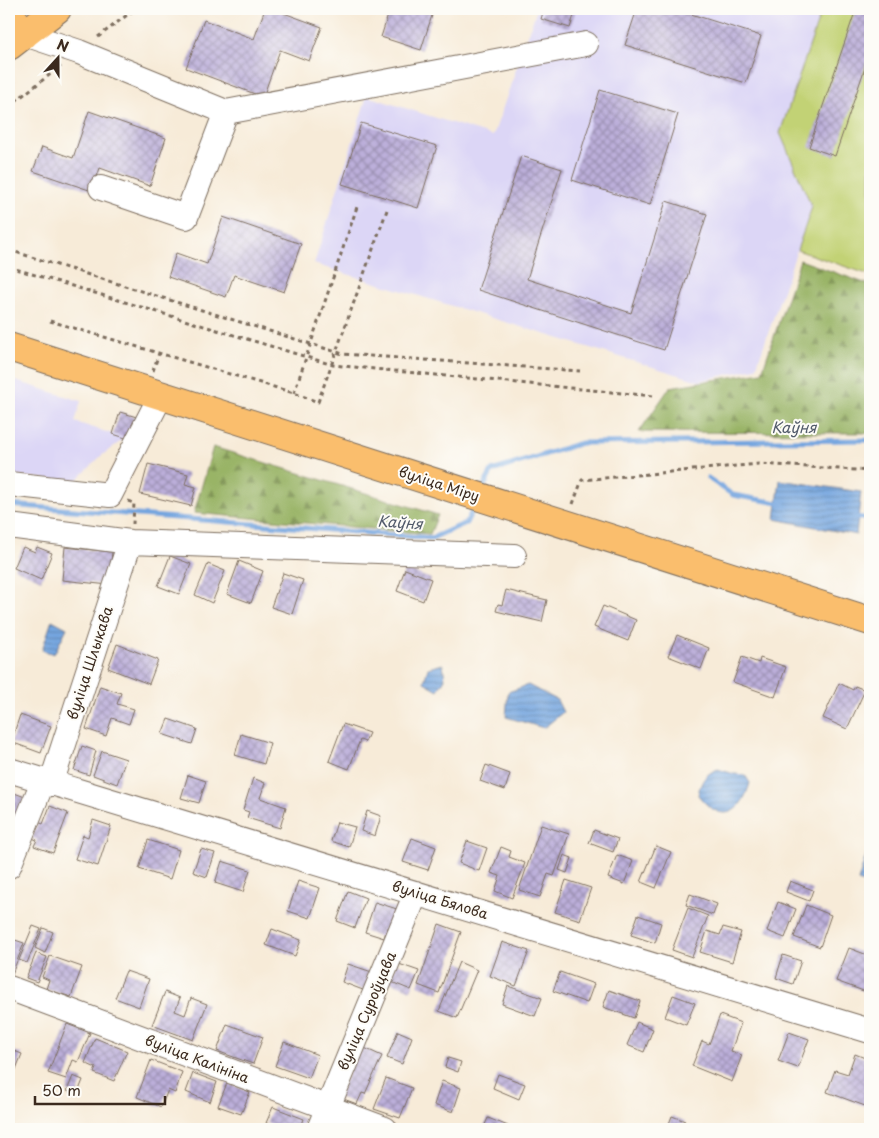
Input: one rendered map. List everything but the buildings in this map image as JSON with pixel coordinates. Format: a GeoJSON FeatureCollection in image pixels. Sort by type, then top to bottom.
{"type":"FeatureCollection","features":[{"type":"Feature","properties":{"kind":"main road"},"geometry":{"type":"LineString","coordinates":[[14,31],[57,9]]}},
{"type":"Feature","properties":{"kind":"main road","name":"вуліца Міру"},"geometry":{"type":"LineString","coordinates":[[9,347],[870,621]]}},
{"type":"Feature","properties":{"kind":"street"},"geometry":{"type":"LineString","coordinates":[[14,31],[79,52],[226,112],[586,44]]}},
{"type":"Feature","properties":{"kind":"street"},"geometry":{"type":"LineString","coordinates":[[101,188],[186,217],[226,112]]}},
{"type":"Feature","properties":{"kind":"street"},"geometry":{"type":"LineString","coordinates":[[9,484],[110,495],[161,395]]}},
{"type":"Feature","properties":{"kind":"street"},"geometry":{"type":"LineString","coordinates":[[9,526],[130,542],[514,556]]}},
{"type":"Feature","properties":{"kind":"street","name":"вуліца Шлыкава"},"geometry":{"type":"LineString","coordinates":[[9,866],[47,782],[130,542]]}},
{"type":"Feature","properties":{"kind":"street","name":"вуліца Бялова"},"geometry":{"type":"LineString","coordinates":[[9,770],[870,1031]]}},
{"type":"Feature","properties":{"kind":"street","name":"вуліца Суроўцава"},"geometry":{"type":"LineString","coordinates":[[323,1119],[416,893]]}},
{"type":"Feature","properties":{"kind":"street","name":"вуліца Калініна"},"geometry":{"type":"LineString","coordinates":[[9,988],[323,1119],[385,1129]]}},
{"type":"Feature","properties":{"kind":"path"},"geometry":{"type":"LineString","coordinates":[[294,393],[358,204]]}},
{"type":"Feature","properties":{"kind":"path"},"geometry":{"type":"LineString","coordinates":[[50,321],[294,393],[318,402],[333,365],[336,351],[387,210]]}},
{"type":"Feature","properties":{"kind":"path"},"geometry":{"type":"LineString","coordinates":[[9,250],[336,351],[580,371]]}},
{"type":"Feature","properties":{"kind":"path"},"geometry":{"type":"LineString","coordinates":[[9,267],[333,365],[653,396]]}},
{"type":"Feature","properties":{"kind":"path"},"geometry":{"type":"LineString","coordinates":[[565,524],[582,480],[759,464],[870,471]]}},
{"type":"Feature","properties":{"kind":"shaded area"},"geometry":{"type":"Polygon","coordinates":[[[537,9],[822,9],[780,133],[812,207],[756,368],[699,381],[314,264],[367,96],[493,136],[537,9]]]}},
{"type":"Feature","properties":{"kind":"shaded area"},"geometry":{"type":"Polygon","coordinates":[[[9,379],[81,401],[75,422],[125,438],[101,456],[75,482],[9,475],[9,379]]]}},
{"type":"Feature","properties":{"kind":"green space"},"geometry":{"type":"Polygon","coordinates":[[[822,9],[870,9],[870,275],[797,250],[812,207],[780,133],[822,9]]]}},
{"type":"Feature","properties":{"kind":"green space"},"geometry":{"type":"Polygon","coordinates":[[[800,260],[870,285],[870,433],[639,432],[670,387],[762,372],[800,260]]]}},
{"type":"Feature","properties":{"kind":"green space"},"geometry":{"type":"Polygon","coordinates":[[[213,447],[438,515],[430,534],[194,513],[213,447]]]}},
{"type":"Feature","properties":{"kind":"water"},"geometry":{"type":"Polygon","coordinates":[[[780,480],[861,492],[856,535],[775,519],[780,480]]]}},
{"type":"Feature","properties":{"kind":"water"},"geometry":{"type":"Polygon","coordinates":[[[52,620],[67,628],[54,654],[42,650],[52,620]]]}},
{"type":"Feature","properties":{"kind":"water"},"geometry":{"type":"Polygon","coordinates":[[[443,664],[445,679],[438,690],[424,682],[428,668],[443,664]]]}},
{"type":"Feature","properties":{"kind":"water"},"geometry":{"type":"Polygon","coordinates":[[[528,685],[557,700],[563,712],[544,728],[506,717],[508,692],[528,685]]]}},
{"type":"Feature","properties":{"kind":"water"},"geometry":{"type":"Polygon","coordinates":[[[718,769],[745,775],[750,783],[741,803],[736,809],[729,812],[722,813],[715,810],[698,795],[704,779],[718,769]]]}},
{"type":"Feature","properties":{"kind":"water"},"geometry":{"type":"Polygon","coordinates":[[[867,852],[870,853],[870,886],[858,881],[867,852]]]}},
{"type":"Feature","properties":{"kind":"waterway","name":"Каўня"},"geometry":{"type":"LineString","coordinates":[[483,488],[492,471],[581,443],[870,440]]}},
{"type":"Feature","properties":{"kind":"waterway"},"geometry":{"type":"LineString","coordinates":[[708,478],[733,495],[784,504]]}},
{"type":"Feature","properties":{"kind":"waterway","name":"Каўня"},"geometry":{"type":"LineString","coordinates":[[9,505],[432,538],[466,523],[475,505]]}},
{"type":"Feature","properties":{"kind":"waterway"},"geometry":{"type":"LineString","coordinates":[[854,517],[870,519]]}}]}
